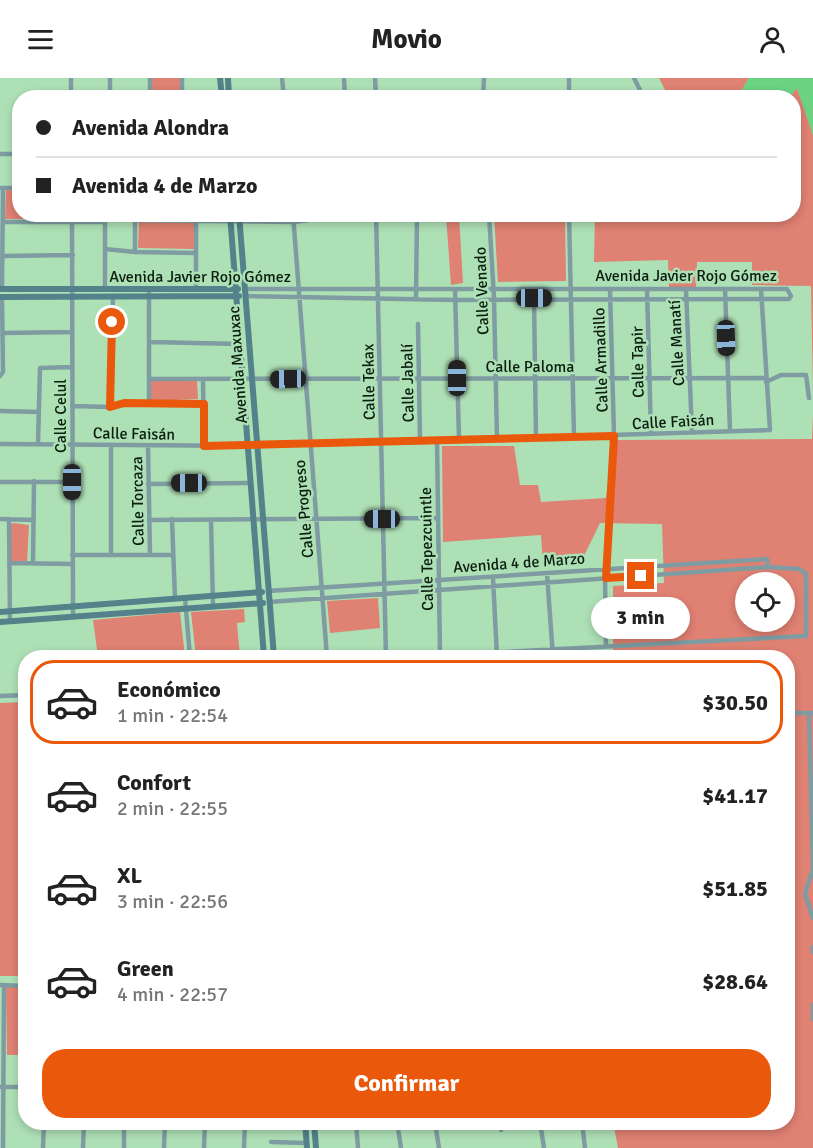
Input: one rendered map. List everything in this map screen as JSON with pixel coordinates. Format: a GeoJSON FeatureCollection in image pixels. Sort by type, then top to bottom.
{"type":"FeatureCollection","features":[{"type":"Feature","properties":{"kind":"main road","name":"Avenida Maxuxac"},"geometry":{"type":"LineString","coordinates":[[231,222],[263,650]]}},
{"type":"Feature","properties":{"kind":"main road","name":"Avenida Maxuxac"},"geometry":{"type":"LineString","coordinates":[[239,222],[273,650]]}},
{"type":"Feature","properties":{"kind":"main road"},"geometry":{"type":"LineString","coordinates":[[234,263],[243,262]]}},
{"type":"Feature","properties":{"kind":"main road","name":"Avenida Javier Rojo Gómez"},"geometry":{"type":"LineString","coordinates":[[72,293],[105,289],[149,293],[245,292]]}},
{"type":"Feature","properties":{"kind":"main road","name":"Avenida Javier Rojo Gómez"},"geometry":{"type":"LineString","coordinates":[[1,293],[72,293],[113,296],[196,289],[236,292]]}},
{"type":"Feature","properties":{"kind":"main road"},"geometry":{"type":"LineString","coordinates":[[238,320],[247,318]]}},
{"type":"Feature","properties":{"kind":"main road","name":"Avenida 4 de Marzo"},"geometry":{"type":"LineString","coordinates":[[0,612],[268,591]]}},
{"type":"Feature","properties":{"kind":"main road","name":"Avenida 4 de Marzo"},"geometry":{"type":"LineString","coordinates":[[0,622],[269,602]]}},
{"type":"Feature","properties":{"kind":"main road"},"geometry":{"type":"LineString","coordinates":[[306,1130],[307,1145]]}},
{"type":"Feature","properties":{"kind":"main road"},"geometry":{"type":"LineString","coordinates":[[315,1130],[316,1148]]}},
{"type":"Feature","properties":{"kind":"street"},"geometry":{"type":"LineString","coordinates":[[0,376],[3,333],[1,188]]}},
{"type":"Feature","properties":{"kind":"street"},"geometry":{"type":"LineString","coordinates":[[3,222],[105,222],[105,289]]}},
{"type":"Feature","properties":{"kind":"street","name":"Calle Celul"},"geometry":{"type":"LineString","coordinates":[[72,222],[72,616]]}},
{"type":"Feature","properties":{"kind":"street"},"geometry":{"type":"LineString","coordinates":[[135,222],[135,252]]}},
{"type":"Feature","properties":{"kind":"street"},"geometry":{"type":"LineString","coordinates":[[196,222],[196,289]]}},
{"type":"Feature","properties":{"kind":"street","name":"Calle Progreso"},"geometry":{"type":"LineString","coordinates":[[293,222],[326,650]]}},
{"type":"Feature","properties":{"kind":"street","name":"Calle Tekax"},"geometry":{"type":"LineString","coordinates":[[376,222],[386,650]]}},
{"type":"Feature","properties":{"kind":"street"},"geometry":{"type":"LineString","coordinates":[[416,299],[417,222]]}},
{"type":"Feature","properties":{"kind":"street","name":"Calle Venado"},"geometry":{"type":"LineString","coordinates":[[489,222],[494,298],[497,438]]}},
{"type":"Feature","properties":{"kind":"street"},"geometry":{"type":"LineString","coordinates":[[569,222],[574,437]]}},
{"type":"Feature","properties":{"kind":"street"},"geometry":{"type":"LineString","coordinates":[[105,249],[196,253]]}},
{"type":"Feature","properties":{"kind":"street"},"geometry":{"type":"LineString","coordinates":[[3,256],[72,255]]}},
{"type":"Feature","properties":{"kind":"street","name":"Avenida Javier Rojo Gómez"},"geometry":{"type":"LineString","coordinates":[[377,289],[787,289],[791,296],[789,299],[494,298],[456,300],[299,298],[245,292],[377,289]]}},
{"type":"Feature","properties":{"kind":"street"},"geometry":{"type":"LineString","coordinates":[[455,289],[459,440]]}},
{"type":"Feature","properties":{"kind":"street","name":"Calle Armadillo"},"geometry":{"type":"LineString","coordinates":[[606,646],[606,569],[614,436],[610,289]]}},
{"type":"Feature","properties":{"kind":"street","name":"Calle Tapir"},"geometry":{"type":"LineString","coordinates":[[647,289],[651,434]]}},
{"type":"Feature","properties":{"kind":"street"},"geometry":{"type":"LineString","coordinates":[[761,289],[766,380]]}},
{"type":"Feature","properties":{"kind":"street","name":"Calle Manatí"},"geometry":{"type":"LineString","coordinates":[[686,290],[692,432]]}},
{"type":"Feature","properties":{"kind":"street"},"geometry":{"type":"LineString","coordinates":[[725,290],[730,430]]}},
{"type":"Feature","properties":{"kind":"street"},"geometry":{"type":"LineString","coordinates":[[149,293],[149,404]]}},
{"type":"Feature","properties":{"kind":"street"},"geometry":{"type":"LineString","coordinates":[[110,407],[113,296]]}},
{"type":"Feature","properties":{"kind":"street"},"geometry":{"type":"LineString","coordinates":[[534,298],[536,438]]}},
{"type":"Feature","properties":{"kind":"street","name":"Calle Jabalí"},"geometry":{"type":"LineString","coordinates":[[418,324],[420,441]]}},
{"type":"Feature","properties":{"kind":"street"},"geometry":{"type":"LineString","coordinates":[[3,333],[72,332]]}},
{"type":"Feature","properties":{"kind":"street"},"geometry":{"type":"LineString","coordinates":[[150,342],[240,344]]}},
{"type":"Feature","properties":{"kind":"street"},"geometry":{"type":"LineString","coordinates":[[38,444],[40,368],[72,367]]}},
{"type":"Feature","properties":{"kind":"street","name":"Calle Paloma"},"geometry":{"type":"LineString","coordinates":[[150,379],[243,381],[613,377],[766,380],[781,375],[806,375],[809,398]]}},
{"type":"Feature","properties":{"kind":"street","name":"Calle Faisán"},"geometry":{"type":"LineString","coordinates":[[0,444],[257,446],[770,430],[766,380]]}},
{"type":"Feature","properties":{"kind":"street"},"geometry":{"type":"LineString","coordinates":[[203,381],[204,446]]}},
{"type":"Feature","properties":{"kind":"street"},"geometry":{"type":"LineString","coordinates":[[72,406],[110,407],[124,403],[204,404]]}},
{"type":"Feature","properties":{"kind":"street"},"geometry":{"type":"LineString","coordinates":[[0,411],[39,412]]}},
{"type":"Feature","properties":{"kind":"street","name":"Calle Tepezcuintle"},"geometry":{"type":"LineString","coordinates":[[437,441],[440,650]]}},
{"type":"Feature","properties":{"kind":"street"},"geometry":{"type":"LineString","coordinates":[[111,445],[111,555]]}},
{"type":"Feature","properties":{"kind":"street","name":"Calle Torcaza"},"geometry":{"type":"LineString","coordinates":[[148,446],[150,555]]}},
{"type":"Feature","properties":{"kind":"street"},"geometry":{"type":"LineString","coordinates":[[33,562],[34,481]]}},
{"type":"Feature","properties":{"kind":"street"},"geometry":{"type":"LineString","coordinates":[[0,482],[72,482]]}},
{"type":"Feature","properties":{"kind":"street"},"geometry":{"type":"LineString","coordinates":[[148,483],[250,483]]}},
{"type":"Feature","properties":{"kind":"street"},"geometry":{"type":"LineString","coordinates":[[149,520],[437,518]]}},
{"type":"Feature","properties":{"kind":"street"},"geometry":{"type":"LineString","coordinates":[[0,519],[34,520]]}},
{"type":"Feature","properties":{"kind":"street"},"geometry":{"type":"LineString","coordinates":[[9,519],[10,621]]}},
{"type":"Feature","properties":{"kind":"street"},"geometry":{"type":"LineString","coordinates":[[172,519],[175,598]]}},
{"type":"Feature","properties":{"kind":"street"},"geometry":{"type":"LineString","coordinates":[[211,520],[213,606]]}},
{"type":"Feature","properties":{"kind":"street"},"geometry":{"type":"LineString","coordinates":[[72,555],[173,555]]}},
{"type":"Feature","properties":{"kind":"street","name":"Avenida 4 de Marzo"},"geometry":{"type":"LineString","coordinates":[[268,591],[438,582],[767,559],[768,567],[269,602]]}},
{"type":"Feature","properties":{"kind":"street"},"geometry":{"type":"LineString","coordinates":[[732,562],[733,570]]}},
{"type":"Feature","properties":{"kind":"street"},"geometry":{"type":"LineString","coordinates":[[9,563],[72,564]]}},
{"type":"Feature","properties":{"kind":"street"},"geometry":{"type":"LineString","coordinates":[[696,564],[697,572]]}},
{"type":"Feature","properties":{"kind":"street"},"geometry":{"type":"LineString","coordinates":[[657,566],[658,575]]}},
{"type":"Feature","properties":{"kind":"street"},"geometry":{"type":"LineString","coordinates":[[542,650],[806,636],[806,574],[799,569],[768,567]]}},
{"type":"Feature","properties":{"kind":"street"},"geometry":{"type":"LineString","coordinates":[[547,574],[553,649]]}},
{"type":"Feature","properties":{"kind":"street"},"geometry":{"type":"LineString","coordinates":[[493,578],[497,650]]}},
{"type":"Feature","properties":{"kind":"street"},"geometry":{"type":"LineString","coordinates":[[185,598],[189,650]]}},
{"type":"Feature","properties":{"kind":"street"},"geometry":{"type":"LineString","coordinates":[[0,696],[18,695]]}},
{"type":"Feature","properties":{"kind":"street"},"geometry":{"type":"LineString","coordinates":[[795,713],[811,713],[813,868],[806,894],[813,918]]}},
{"type":"Feature","properties":{"kind":"street"},"geometry":{"type":"LineString","coordinates":[[813,947],[813,952]]}},
{"type":"Feature","properties":{"kind":"street"},"geometry":{"type":"LineString","coordinates":[[3,1148],[2,985],[18,986]]}},
{"type":"Feature","properties":{"kind":"street"},"geometry":{"type":"LineString","coordinates":[[813,1005],[813,1019]]}},
{"type":"Feature","properties":{"kind":"street"},"geometry":{"type":"LineString","coordinates":[[2,1087],[18,1087]]}},
{"type":"Feature","properties":{"kind":"street"},"geometry":{"type":"LineString","coordinates":[[43,1148],[44,1130]]}},
{"type":"Feature","properties":{"kind":"street"},"geometry":{"type":"LineString","coordinates":[[83,1148],[84,1130]]}},
{"type":"Feature","properties":{"kind":"street"},"geometry":{"type":"LineString","coordinates":[[124,1130],[124,1148]]}},
{"type":"Feature","properties":{"kind":"street"},"geometry":{"type":"LineString","coordinates":[[164,1148],[165,1130]]}},
{"type":"Feature","properties":{"kind":"street"},"geometry":{"type":"LineString","coordinates":[[204,1148],[205,1130]]}},
{"type":"Feature","properties":{"kind":"street"},"geometry":{"type":"LineString","coordinates":[[244,1148],[245,1130]]}},
{"type":"Feature","properties":{"kind":"street"},"geometry":{"type":"LineString","coordinates":[[357,1130],[358,1148]]}},
{"type":"Feature","properties":{"kind":"street"},"geometry":{"type":"LineString","coordinates":[[398,1130],[401,1148]]}},
{"type":"Feature","properties":{"kind":"street"},"geometry":{"type":"LineString","coordinates":[[436,1130],[439,1148]]}},
{"type":"Feature","properties":{"kind":"street"},"geometry":{"type":"LineString","coordinates":[[541,1130],[544,1148]]}},
{"type":"Feature","properties":{"kind":"street"},"geometry":{"type":"LineString","coordinates":[[583,1130],[585,1148]]}},
{"type":"Feature","properties":{"kind":"street"},"geometry":{"type":"LineString","coordinates":[[271,1142],[307,1145]]}},
{"type":"Feature","properties":{"kind":"shaded area"},"geometry":{"type":"Polygon","coordinates":[[[152,78],[180,78],[180,90],[152,90],[152,78]]]}},
{"type":"Feature","properties":{"kind":"shaded area"},"geometry":{"type":"Polygon","coordinates":[[[659,78],[749,78],[742,90],[665,90],[659,78]]]}},
{"type":"Feature","properties":{"kind":"shaded area"},"geometry":{"type":"Polygon","coordinates":[[[749,78],[813,78],[813,135],[801,100],[801,90],[797,88],[795,90],[742,90],[749,78]]]}},
{"type":"Feature","properties":{"kind":"shaded area"},"geometry":{"type":"Polygon","coordinates":[[[801,99],[813,135],[813,391],[811,286],[752,285],[752,262],[697,262],[696,287],[669,288],[668,260],[594,262],[595,222],[801,222],[801,99]]]}},
{"type":"Feature","properties":{"kind":"shaded area"},"geometry":{"type":"Polygon","coordinates":[[[6,190],[12,190],[12,219],[5,219],[6,190]]]}},
{"type":"Feature","properties":{"kind":"shaded area"},"geometry":{"type":"Polygon","coordinates":[[[139,222],[194,223],[194,249],[138,248],[139,222]]]}},
{"type":"Feature","properties":{"kind":"shaded area"},"geometry":{"type":"Polygon","coordinates":[[[446,222],[459,222],[463,283],[451,285],[446,222]]]}},
{"type":"Feature","properties":{"kind":"shaded area"},"geometry":{"type":"Polygon","coordinates":[[[494,222],[565,222],[566,281],[498,282],[494,222]]]}},
{"type":"Feature","properties":{"kind":"shaded area"},"geometry":{"type":"Polygon","coordinates":[[[151,381],[197,381],[198,399],[150,401],[151,381]]]}},
{"type":"Feature","properties":{"kind":"shaded area"},"geometry":{"type":"Polygon","coordinates":[[[813,415],[813,1148],[618,1148],[615,1130],[795,1130],[795,650],[613,650],[613,586],[664,583],[662,524],[600,523],[581,562],[543,566],[541,535],[443,542],[442,446],[514,446],[520,485],[538,485],[541,502],[606,498],[614,440],[812,439],[813,415]]]}},
{"type":"Feature","properties":{"kind":"shaded area"},"geometry":{"type":"Polygon","coordinates":[[[10,524],[29,525],[27,562],[9,561],[10,524]]]}},
{"type":"Feature","properties":{"kind":"shaded area"},"geometry":{"type":"Polygon","coordinates":[[[378,598],[380,628],[330,633],[327,601],[378,598]]]}},
{"type":"Feature","properties":{"kind":"shaded area"},"geometry":{"type":"Polygon","coordinates":[[[244,609],[245,622],[237,623],[239,650],[195,650],[191,612],[244,609]]]}},
{"type":"Feature","properties":{"kind":"shaded area"},"geometry":{"type":"Polygon","coordinates":[[[180,612],[184,650],[97,650],[93,620],[180,612]]]}},
{"type":"Feature","properties":{"kind":"shaded area"},"geometry":{"type":"Polygon","coordinates":[[[18,702],[18,976],[0,976],[0,703],[18,702]]]}},
{"type":"Feature","properties":{"kind":"shaded area"},"geometry":{"type":"Polygon","coordinates":[[[6,987],[18,987],[18,1055],[7,1055],[6,987]]]}},
{"type":"Feature","properties":{"kind":"route"},"geometry":{"type":"LineString","coordinates":[[112,322],[110,407],[124,403],[204,404],[204,446],[614,436],[606,578],[641,576]]}}]}
